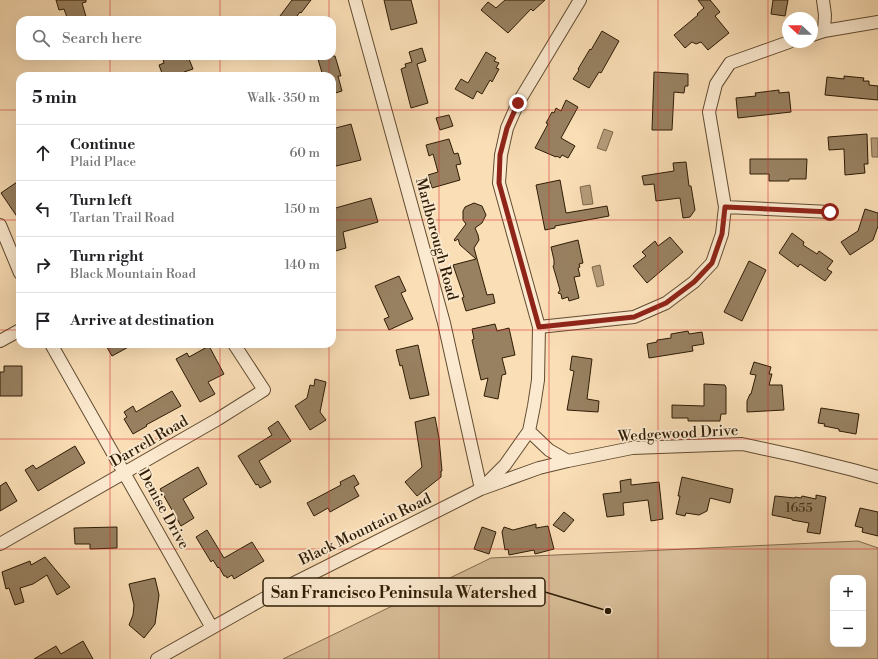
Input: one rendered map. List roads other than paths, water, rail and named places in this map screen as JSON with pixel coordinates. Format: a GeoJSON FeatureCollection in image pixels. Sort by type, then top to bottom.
{"type":"FeatureCollection","features":[{"type":"Feature","properties":{"kind":"street","name":"Marlborough Road"},"geometry":{"type":"LineString","coordinates":[[355,0],[444,324],[481,489]]}},
{"type":"Feature","properties":{"kind":"street","name":"Black Mountain Road"},"geometry":{"type":"LineString","coordinates":[[157,659],[291,584],[481,489],[505,465],[529,431],[538,380],[539,327],[499,183],[500,155],[507,128],[518,103],[580,0]]}},
{"type":"Feature","properties":{"kind":"street"},"geometry":{"type":"LineString","coordinates":[[818,33],[825,15],[823,0]]}},
{"type":"Feature","properties":{"kind":"street"},"geometry":{"type":"LineString","coordinates":[[818,33],[878,22]]}},
{"type":"Feature","properties":{"kind":"street"},"geometry":{"type":"LineString","coordinates":[[539,327],[634,317],[666,303],[694,282],[712,263],[722,234],[725,207],[709,112],[716,84],[730,63],[782,44]]}},
{"type":"Feature","properties":{"kind":"street"},"geometry":{"type":"LineString","coordinates":[[725,207],[830,212]]}},
{"type":"Feature","properties":{"kind":"street"},"geometry":{"type":"LineString","coordinates":[[0,225],[16,263]]}},
{"type":"Feature","properties":{"kind":"street"},"geometry":{"type":"LineString","coordinates":[[0,341],[16,332]]}},
{"type":"Feature","properties":{"kind":"street","name":"Denise Drive"},"geometry":{"type":"LineString","coordinates":[[53,348],[212,628]]}},
{"type":"Feature","properties":{"kind":"street","name":"Darrell Road"},"geometry":{"type":"LineString","coordinates":[[0,544],[218,419],[264,390],[237,348]]}},
{"type":"Feature","properties":{"kind":"street"},"geometry":{"type":"LineString","coordinates":[[529,431],[549,450],[568,461]]}},
{"type":"Feature","properties":{"kind":"street","name":"Wedgewood Drive"},"geometry":{"type":"LineString","coordinates":[[481,489],[539,468],[632,448],[742,444],[878,477]]}},
{"type":"Feature","properties":{"kind":"place","name":"San Francisco Peninsula Watershed"},"geometry":{"type":"Point","coordinates":[608,611]}}]}
